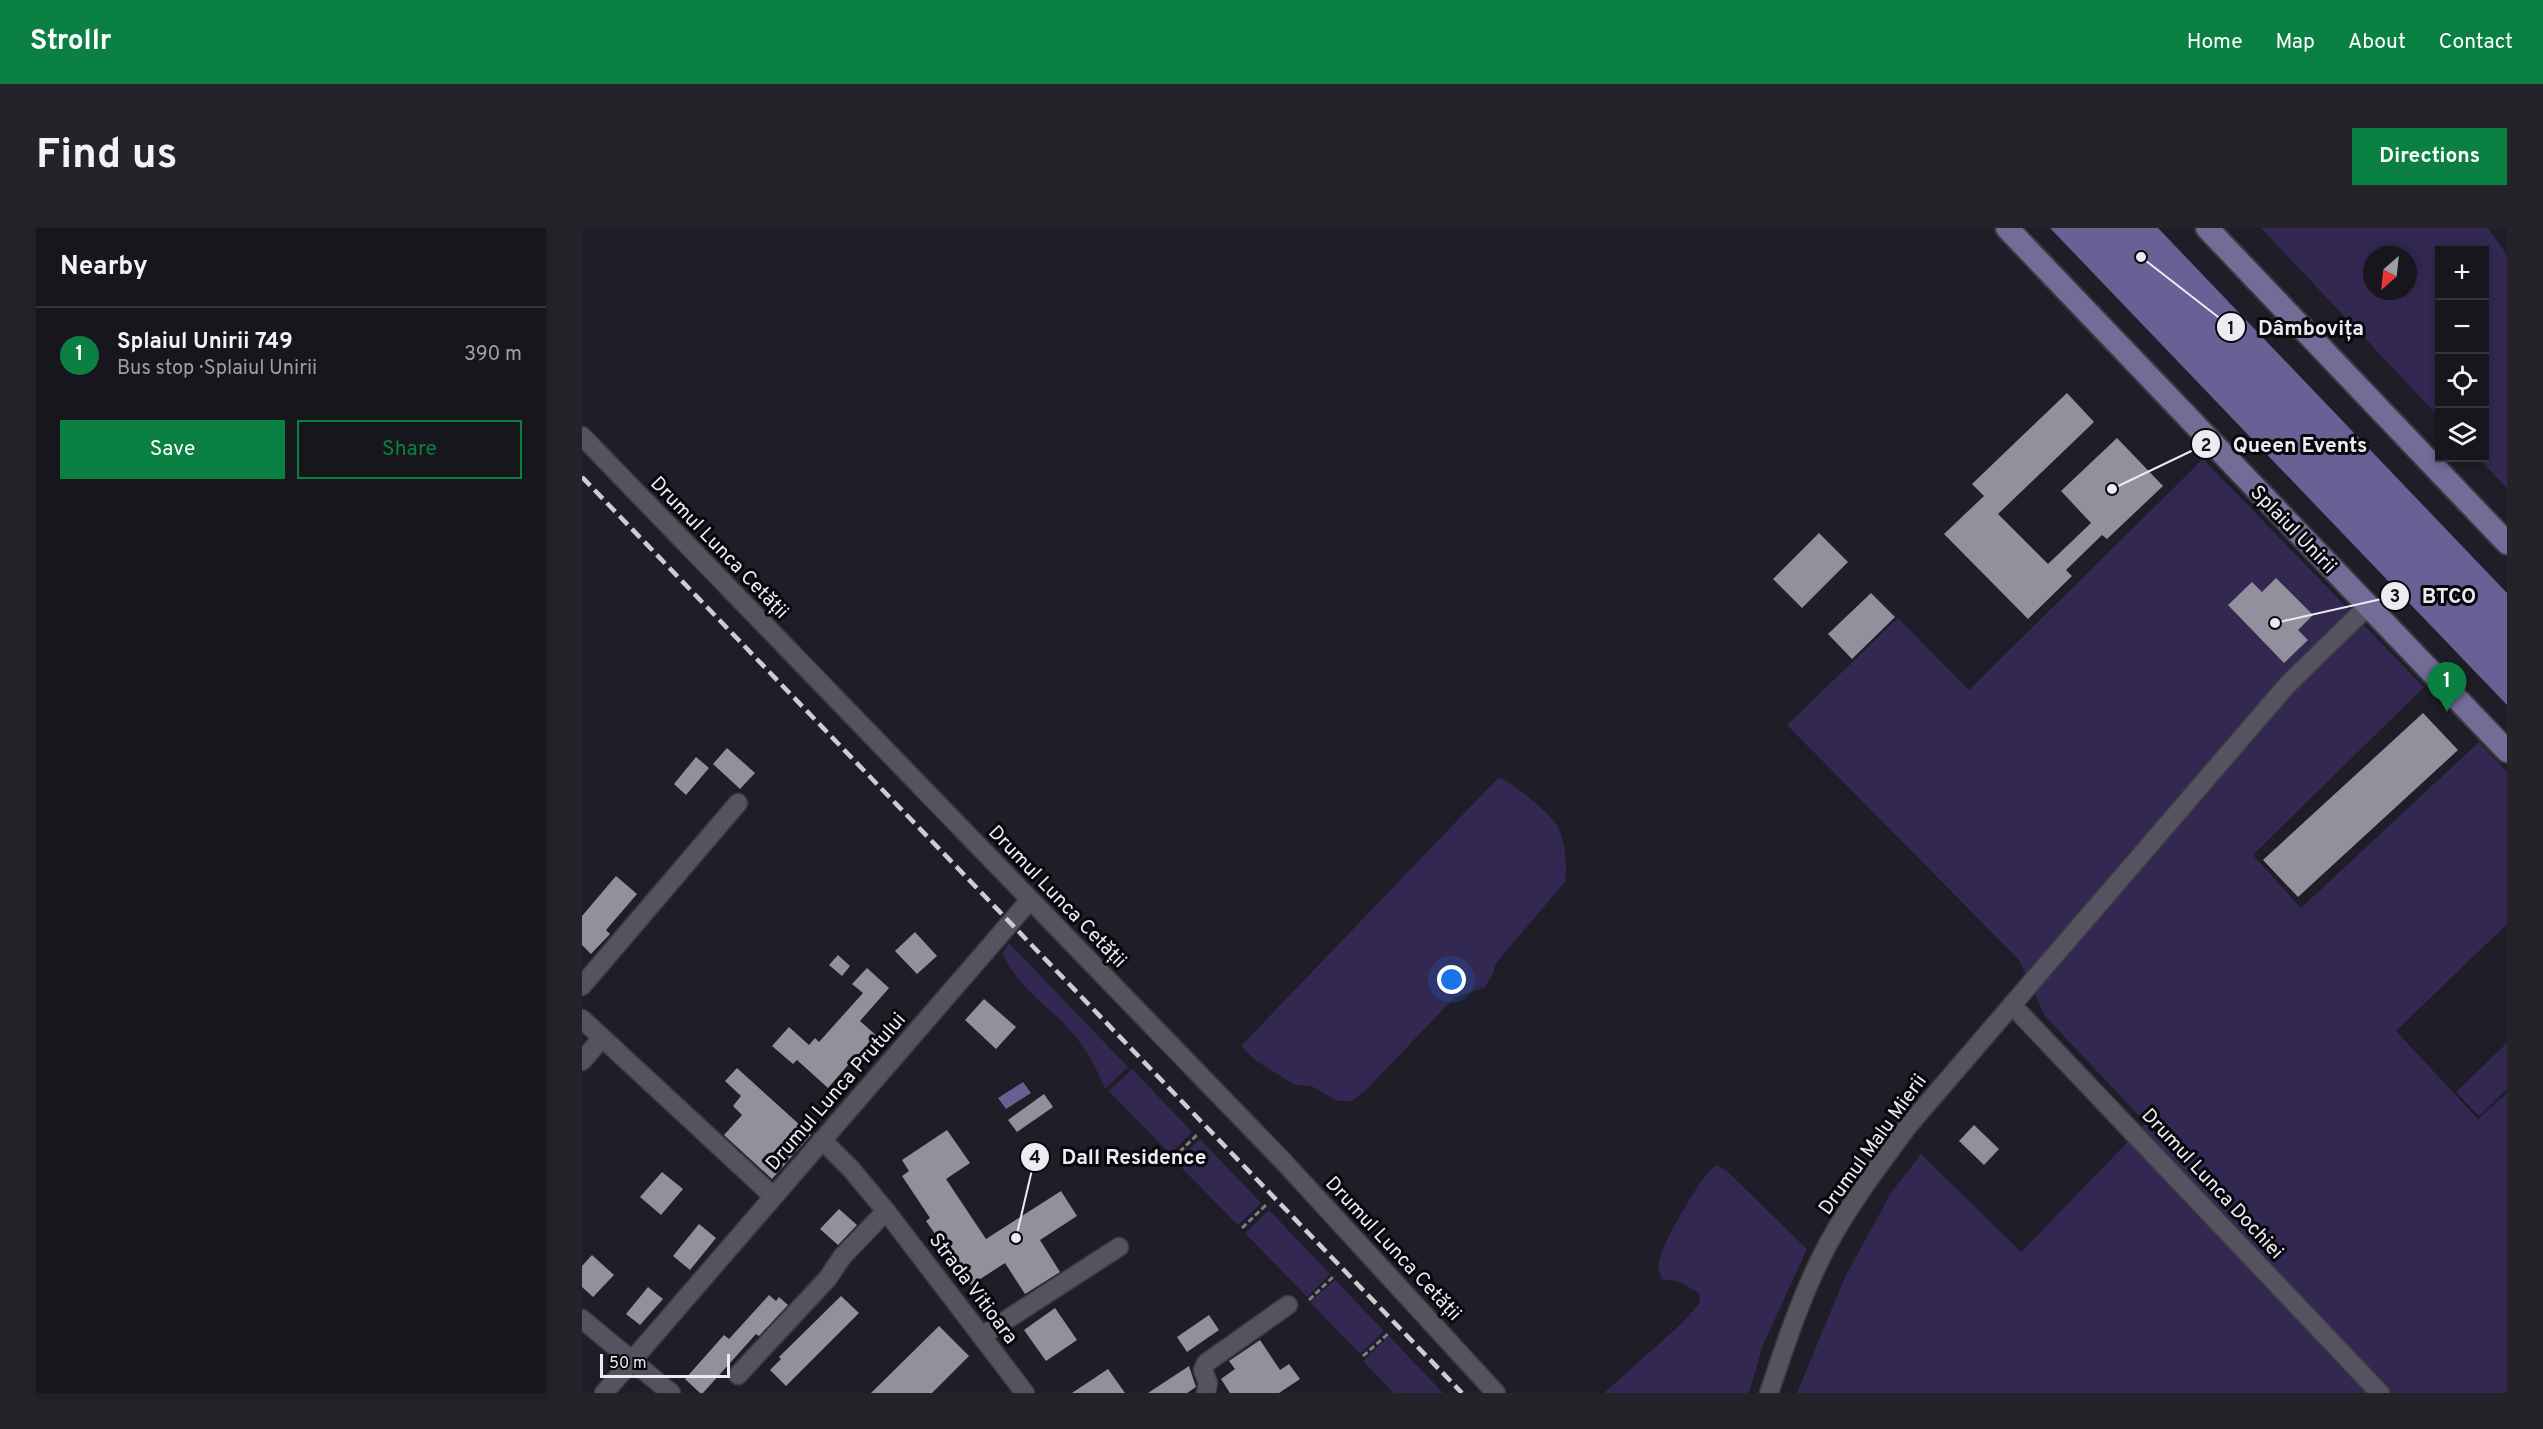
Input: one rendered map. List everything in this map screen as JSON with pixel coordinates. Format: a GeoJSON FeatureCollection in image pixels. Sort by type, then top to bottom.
{"type":"FeatureCollection","features":[{"type":"Feature","properties":{"kind":"main road","name":"Splaiul Unirii"},"geometry":{"type":"LineString","coordinates":[[2007,228],[2507,751]]}},
{"type":"Feature","properties":{"kind":"main road"},"geometry":{"type":"LineString","coordinates":[[2207,228],[2507,543]]}},
{"type":"Feature","properties":{"kind":"street","name":"Drumul Lunca Cetății"},"geometry":{"type":"LineString","coordinates":[[582,436],[1284,1162],[1497,1393]]}},
{"type":"Feature","properties":{"kind":"street","name":"Drumul Malu Mierii"},"geometry":{"type":"LineString","coordinates":[[1769,1393],[1811,1278],[1846,1215],[1908,1126],[2288,684],[2368,606]]}},
{"type":"Feature","properties":{"kind":"street"},"geometry":{"type":"LineString","coordinates":[[582,986],[738,803]]}},
{"type":"Feature","properties":{"kind":"street","name":"Drumul Lunca Prutului"},"geometry":{"type":"LineString","coordinates":[[582,1019],[773,1196],[1030,900]]}},
{"type":"Feature","properties":{"kind":"street","name":"Drumul Lunca Dochiei"},"geometry":{"type":"LineString","coordinates":[[2012,1005],[2380,1393]]}},
{"type":"Feature","properties":{"kind":"street"},"geometry":{"type":"LineString","coordinates":[[582,1061],[602,1038]]}},
{"type":"Feature","properties":{"kind":"street","name":"Strada Vitioara"},"geometry":{"type":"LineString","coordinates":[[822,1140],[851,1168],[886,1211],[1025,1393]]}},
{"type":"Feature","properties":{"kind":"street"},"geometry":{"type":"LineString","coordinates":[[604,1393],[773,1196]]}},
{"type":"Feature","properties":{"kind":"street"},"geometry":{"type":"LineString","coordinates":[[738,1375],[828,1278],[842,1257],[886,1211]]}},
{"type":"Feature","properties":{"kind":"street"},"geometry":{"type":"LineString","coordinates":[[982,1335],[1119,1247]]}},
{"type":"Feature","properties":{"kind":"street"},"geometry":{"type":"LineString","coordinates":[[1206,1393],[1208,1383],[1203,1370],[1206,1363],[1288,1305]]}},
{"type":"Feature","properties":{"kind":"street"},"geometry":{"type":"LineString","coordinates":[[582,1319],[671,1393]]}},
{"type":"Feature","properties":{"kind":"path"},"geometry":{"type":"LineString","coordinates":[[1173,1158],[1198,1134]]}},
{"type":"Feature","properties":{"kind":"path"},"geometry":{"type":"LineString","coordinates":[[1242,1228],[1267,1204]]}},
{"type":"Feature","properties":{"kind":"path"},"geometry":{"type":"LineString","coordinates":[[1309,1300],[1335,1275]]}},
{"type":"Feature","properties":{"kind":"path"},"geometry":{"type":"LineString","coordinates":[[1363,1356],[1389,1332]]}},
{"type":"Feature","properties":{"kind":"shaded area"},"geometry":{"type":"Polygon","coordinates":[[[2050,228],[2158,228],[2507,593],[2507,705],[2050,228]]]}},
{"type":"Feature","properties":{"kind":"shaded area"},"geometry":{"type":"Polygon","coordinates":[[[2261,228],[2488,228],[2507,255],[2507,488],[2482,462],[2489,462],[2489,246],[2435,246],[2435,413],[2261,228]]]}},
{"type":"Feature","properties":{"kind":"shaded area"},"geometry":{"type":"Polygon","coordinates":[[[2203,459],[2424,687],[2253,855],[2301,908],[2479,742],[2507,772],[2507,924],[2396,1031],[2478,1119],[2507,1093],[2507,1393],[1797,1393],[1845,1277],[1891,1193],[1921,1154],[2021,1252],[2146,1123],[2045,1016],[2019,960],[1787,725],[1898,618],[1969,690],[2203,459]]]}},
{"type":"Feature","properties":{"kind":"shaded area"},"geometry":{"type":"Polygon","coordinates":[[[1498,778],[1511,784],[1529,798],[1557,825],[1564,845],[1566,875],[1565,882],[1496,963],[1485,987],[1454,998],[1367,1089],[1352,1101],[1338,1101],[1311,1086],[1295,1085],[1255,1060],[1241,1046],[1498,778]]]}},
{"type":"Feature","properties":{"kind":"shaded area"},"geometry":{"type":"Polygon","coordinates":[[[1009,943],[1128,1067],[1105,1089],[1080,1042],[1019,980],[1002,953],[1009,943]]]}},
{"type":"Feature","properties":{"kind":"shaded area"},"geometry":{"type":"Polygon","coordinates":[[[2507,1043],[2507,1089],[2479,1116],[2456,1092],[2507,1043]]]}},
{"type":"Feature","properties":{"kind":"shaded area"},"geometry":{"type":"Polygon","coordinates":[[[1132,1069],[1192,1132],[1170,1154],[1109,1091],[1132,1069]]]}},
{"type":"Feature","properties":{"kind":"shaded area"},"geometry":{"type":"Polygon","coordinates":[[[1023,1082],[1031,1093],[1006,1109],[998,1098],[1023,1082]]]}},
{"type":"Feature","properties":{"kind":"shaded area"},"geometry":{"type":"Polygon","coordinates":[[[1200,1139],[1261,1203],[1238,1225],[1176,1162],[1200,1139]]]}},
{"type":"Feature","properties":{"kind":"shaded area"},"geometry":{"type":"Polygon","coordinates":[[[1717,1165],[1727,1171],[1807,1249],[1763,1345],[1749,1393],[1604,1393],[1681,1324],[1700,1303],[1699,1293],[1680,1282],[1662,1279],[1658,1263],[1684,1209],[1702,1180],[1717,1165]]]}},
{"type":"Feature","properties":{"kind":"shaded area"},"geometry":{"type":"Polygon","coordinates":[[[1269,1210],[1330,1274],[1307,1297],[1245,1233],[1269,1210]]]}},
{"type":"Feature","properties":{"kind":"shaded area"},"geometry":{"type":"Polygon","coordinates":[[[1335,1280],[1384,1331],[1360,1354],[1310,1302],[1335,1280]]]}},
{"type":"Feature","properties":{"kind":"shaded area"},"geometry":{"type":"Polygon","coordinates":[[[1389,1336],[1443,1393],[1394,1393],[1363,1361],[1389,1336]]]}},
{"type":"Feature","properties":{"kind":"building"},"geometry":{"type":"Polygon","coordinates":[[[2067,393],[2094,422],[1998,514],[2048,564],[2091,523],[2061,491],[2117,438],[2163,486],[2107,539],[2102,535],[2066,570],[2072,576],[2028,619],[1944,534],[1984,496],[1972,484],[2067,393]]]}},
{"type":"Feature","properties":{"kind":"building"},"geometry":{"type":"Polygon","coordinates":[[[1819,533],[1848,562],[1802,608],[1773,579],[1819,533]]]}},
{"type":"Feature","properties":{"kind":"building"},"geometry":{"type":"Polygon","coordinates":[[[2276,578],[2313,615],[2298,630],[2308,640],[2284,663],[2228,605],[2252,582],[2262,592],[2276,578]]]}},
{"type":"Feature","properties":{"kind":"building"},"geometry":{"type":"Polygon","coordinates":[[[1871,593],[1895,617],[1852,659],[1828,634],[1871,593]]]}},
{"type":"Feature","properties":{"kind":"building"},"geometry":{"type":"Polygon","coordinates":[[[2423,713],[2458,750],[2298,897],[2263,860],[2423,713]]]}},
{"type":"Feature","properties":{"kind":"building"},"geometry":{"type":"Polygon","coordinates":[[[727,748],[755,773],[740,789],[713,764],[727,748]]]}},
{"type":"Feature","properties":{"kind":"building"},"geometry":{"type":"Polygon","coordinates":[[[696,757],[709,768],[686,795],[674,784],[696,757]]]}},
{"type":"Feature","properties":{"kind":"building"},"geometry":{"type":"Polygon","coordinates":[[[616,876],[637,894],[606,930],[610,934],[591,954],[582,945],[582,916],[616,876]]]}},
{"type":"Feature","properties":{"kind":"building"},"geometry":{"type":"Polygon","coordinates":[[[915,932],[937,956],[917,974],[895,951],[915,932]]]}},
{"type":"Feature","properties":{"kind":"building"},"geometry":{"type":"Polygon","coordinates":[[[838,955],[850,966],[842,976],[829,965],[838,955]]]}},
{"type":"Feature","properties":{"kind":"building"},"geometry":{"type":"Polygon","coordinates":[[[867,968],[889,988],[860,1021],[878,1037],[858,1058],[856,1056],[828,1088],[797,1060],[793,1064],[772,1046],[789,1027],[809,1045],[815,1038],[819,1042],[863,993],[852,984],[867,968]]]}},
{"type":"Feature","properties":{"kind":"building"},"geometry":{"type":"Polygon","coordinates":[[[984,999],[1016,1027],[996,1049],[965,1020],[984,999]]]}},
{"type":"Feature","properties":{"kind":"building"},"geometry":{"type":"Polygon","coordinates":[[[737,1068],[811,1135],[772,1179],[724,1135],[742,1115],[733,1106],[741,1096],[725,1081],[737,1068]]]}},
{"type":"Feature","properties":{"kind":"building"},"geometry":{"type":"Polygon","coordinates":[[[1044,1094],[1053,1107],[1017,1132],[1008,1120],[1044,1094]]]}},
{"type":"Feature","properties":{"kind":"building"},"geometry":{"type":"Polygon","coordinates":[[[1974,1125],[1999,1149],[1984,1165],[1959,1141],[1974,1125]]]}},
{"type":"Feature","properties":{"kind":"building"},"geometry":{"type":"Polygon","coordinates":[[[947,1130],[970,1163],[946,1179],[986,1239],[1061,1191],[1077,1216],[1040,1240],[1060,1272],[1025,1294],[1005,1263],[971,1285],[940,1237],[938,1238],[926,1221],[930,1218],[902,1176],[909,1171],[902,1160],[947,1130]]]}},
{"type":"Feature","properties":{"kind":"building"},"geometry":{"type":"Polygon","coordinates":[[[662,1172],[683,1189],[661,1215],[640,1197],[662,1172]]]}},
{"type":"Feature","properties":{"kind":"building"},"geometry":{"type":"Polygon","coordinates":[[[839,1209],[857,1225],[838,1245],[820,1229],[839,1209]]]}},
{"type":"Feature","properties":{"kind":"building"},"geometry":{"type":"Polygon","coordinates":[[[699,1224],[716,1238],[690,1270],[673,1256],[699,1224]]]}},
{"type":"Feature","properties":{"kind":"building"},"geometry":{"type":"Polygon","coordinates":[[[592,1255],[614,1275],[593,1297],[582,1287],[582,1266],[592,1255]]]}},
{"type":"Feature","properties":{"kind":"building"},"geometry":{"type":"Polygon","coordinates":[[[648,1287],[663,1299],[640,1325],[626,1314],[648,1287]]]}},
{"type":"Feature","properties":{"kind":"building"},"geometry":{"type":"Polygon","coordinates":[[[769,1295],[776,1301],[779,1297],[788,1305],[759,1336],[756,1334],[703,1393],[700,1393],[685,1379],[724,1335],[729,1339],[769,1295]]]}},
{"type":"Feature","properties":{"kind":"building"},"geometry":{"type":"Polygon","coordinates":[[[841,1296],[859,1313],[786,1386],[770,1370],[781,1359],[779,1357],[841,1296]]]}},
{"type":"Feature","properties":{"kind":"building"},"geometry":{"type":"Polygon","coordinates":[[[1055,1308],[1077,1340],[1046,1361],[1024,1330],[1055,1308]]]}},
{"type":"Feature","properties":{"kind":"building"},"geometry":{"type":"Polygon","coordinates":[[[1209,1315],[1219,1330],[1187,1352],[1177,1337],[1209,1315]]]}},
{"type":"Feature","properties":{"kind":"building"},"geometry":{"type":"Polygon","coordinates":[[[939,1326],[969,1356],[932,1393],[871,1393],[939,1326]]]}},
{"type":"Feature","properties":{"kind":"building"},"geometry":{"type":"Polygon","coordinates":[[[1260,1340],[1280,1370],[1289,1364],[1300,1379],[1279,1393],[1230,1393],[1221,1379],[1235,1369],[1229,1361],[1260,1340]]]}},
{"type":"Feature","properties":{"kind":"building"},"geometry":{"type":"Polygon","coordinates":[[[1189,1366],[1196,1387],[1187,1393],[1148,1393],[1189,1366]]]}},
{"type":"Feature","properties":{"kind":"building"},"geometry":{"type":"Polygon","coordinates":[[[1108,1369],[1125,1393],[1072,1393],[1108,1369]]]}},
{"type":"Feature","properties":{"kind":"railway"},"geometry":{"type":"LineString","coordinates":[[582,477],[1462,1393]]}},
{"type":"Feature","properties":{"kind":"place","name":"Dâmbovița"},"geometry":{"type":"Point","coordinates":[2141,257]}},
{"type":"Feature","properties":{"kind":"place","name":"Queen Events"},"geometry":{"type":"Point","coordinates":[2112,489]}},
{"type":"Feature","properties":{"kind":"place","name":"BTCO"},"geometry":{"type":"Point","coordinates":[2275,623]}},
{"type":"Feature","properties":{"kind":"place","name":"Splaiul Unirii 749"},"geometry":{"type":"Point","coordinates":[2447,712]}},
{"type":"Feature","properties":{"kind":"place","name":"Dall Residence"},"geometry":{"type":"Point","coordinates":[1016,1238]}}]}
